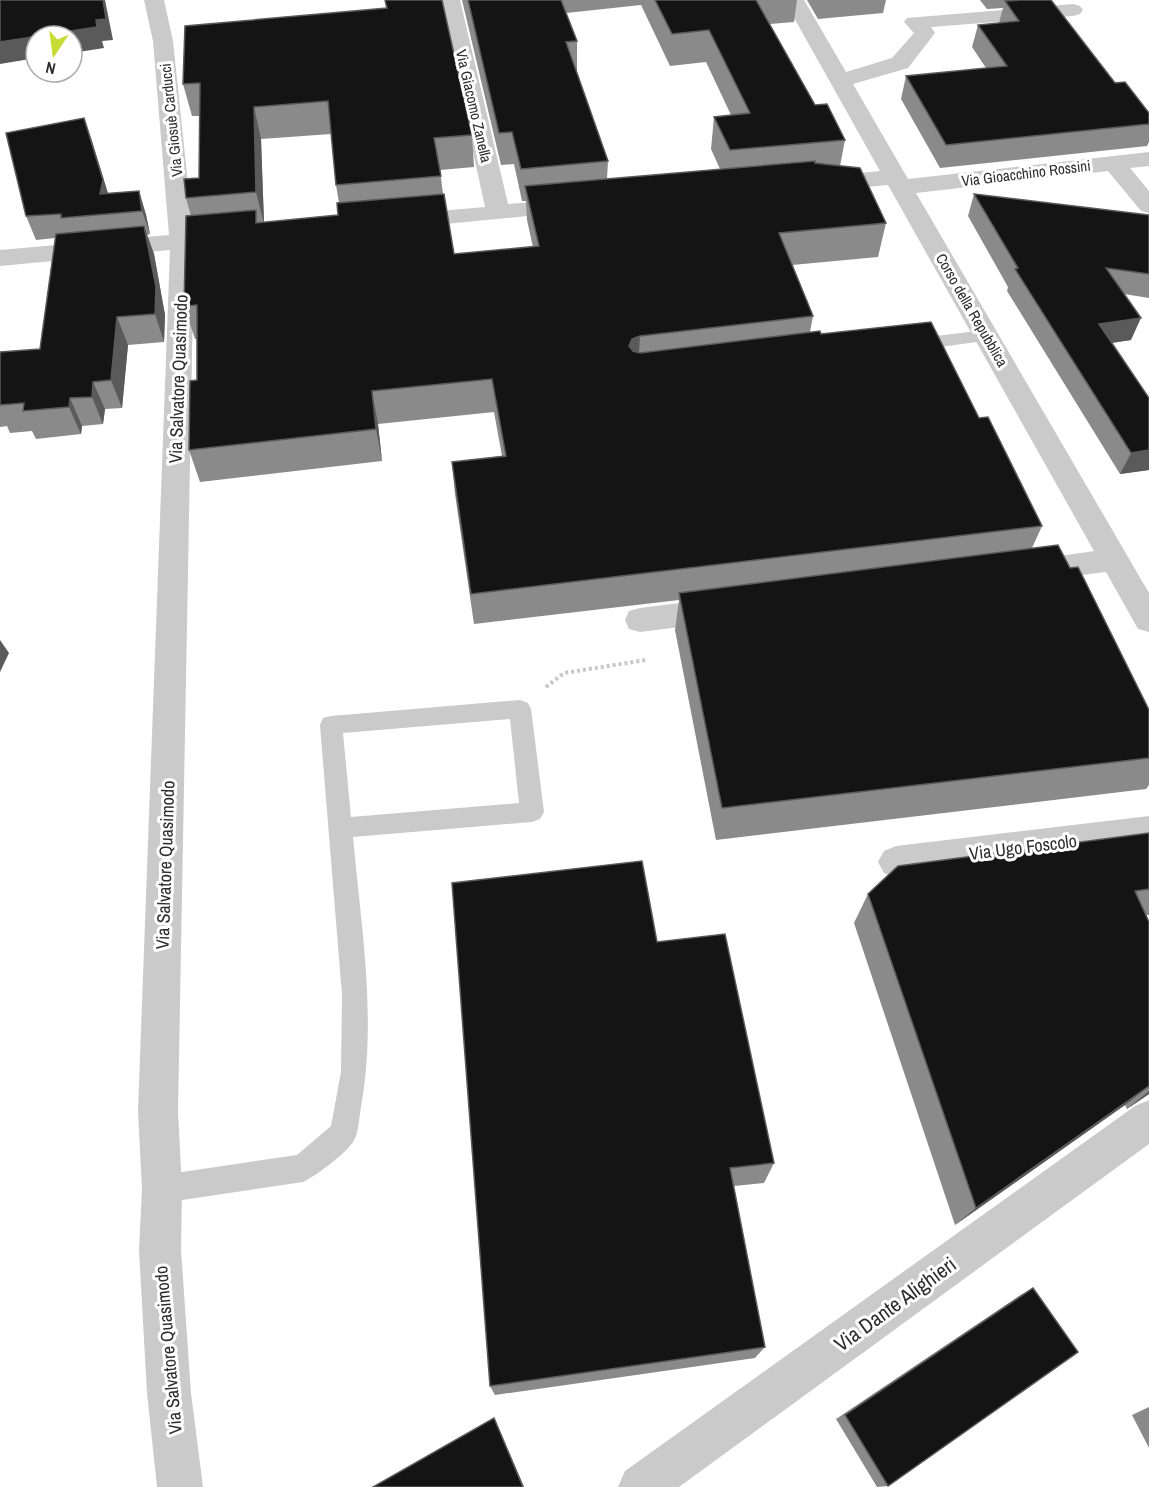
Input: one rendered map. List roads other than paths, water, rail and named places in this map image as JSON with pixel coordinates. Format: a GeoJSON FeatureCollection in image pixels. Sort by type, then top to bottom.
{"type":"FeatureCollection","features":[{"type":"Feature","properties":{"kind":"street","name":"Via Giosuè Carducci"},"geometry":{"type":"LineString","coordinates":[[154,0],[163,41],[182,241]]}},
{"type":"Feature","properties":{"kind":"street","name":"Via Giacomo Zanella"},"geometry":{"type":"LineString","coordinates":[[450,0],[498,213]]}},
{"type":"Feature","properties":{"kind":"street","name":"Corso della Repubblica"},"geometry":{"type":"LineString","coordinates":[[794,0],[1147,612]]}},
{"type":"Feature","properties":{"kind":"street"},"geometry":{"type":"LineString","coordinates":[[839,81],[900,63],[925,33],[914,22],[910,0]]}},
{"type":"Feature","properties":{"kind":"street"},"geometry":{"type":"LineString","coordinates":[[914,22],[1073,10]]}},
{"type":"Feature","properties":{"kind":"street","name":"Via Gioacchino Rossini"},"geometry":{"type":"LineString","coordinates":[[801,185],[899,182],[1149,159]]}},
{"type":"Feature","properties":{"kind":"street"},"geometry":{"type":"LineString","coordinates":[[1114,163],[1149,206]]}},
{"type":"Feature","properties":{"kind":"street"},"geometry":{"type":"LineString","coordinates":[[381,223],[591,204]]}},
{"type":"Feature","properties":{"kind":"street"},"geometry":{"type":"LineString","coordinates":[[0,258],[229,237]]}},
{"type":"Feature","properties":{"kind":"street","name":"Via Salvatore Quasimodo"},"geometry":{"type":"LineString","coordinates":[[180,1487],[169,1393],[160,1260],[162,1189],[158,1111],[182,241]]}},
{"type":"Feature","properties":{"kind":"street"},"geometry":{"type":"LineString","coordinates":[[996,575],[1115,560]]}},
{"type":"Feature","properties":{"kind":"street"},"geometry":{"type":"LineString","coordinates":[[640,620],[747,606]]}},
{"type":"Feature","properties":{"kind":"street","name":"Via Ugo Foscolo"},"geometry":{"type":"LineString","coordinates":[[896,862],[1149,831]]}},
{"type":"Feature","properties":{"kind":"street","name":"Via Dante Alighieri"},"geometry":{"type":"LineString","coordinates":[[641,1487],[1149,1120]]}},
{"type":"Feature","properties":{"kind":"lane"},"geometry":{"type":"LineString","coordinates":[[894,347],[986,336]]}},
{"type":"Feature","properties":{"kind":"lane"},"geometry":{"type":"LineString","coordinates":[[162,1189],[303,1168],[343,1133],[354,1072],[356,995],[331,725],[520,709],[531,812],[341,828]]}}]}
